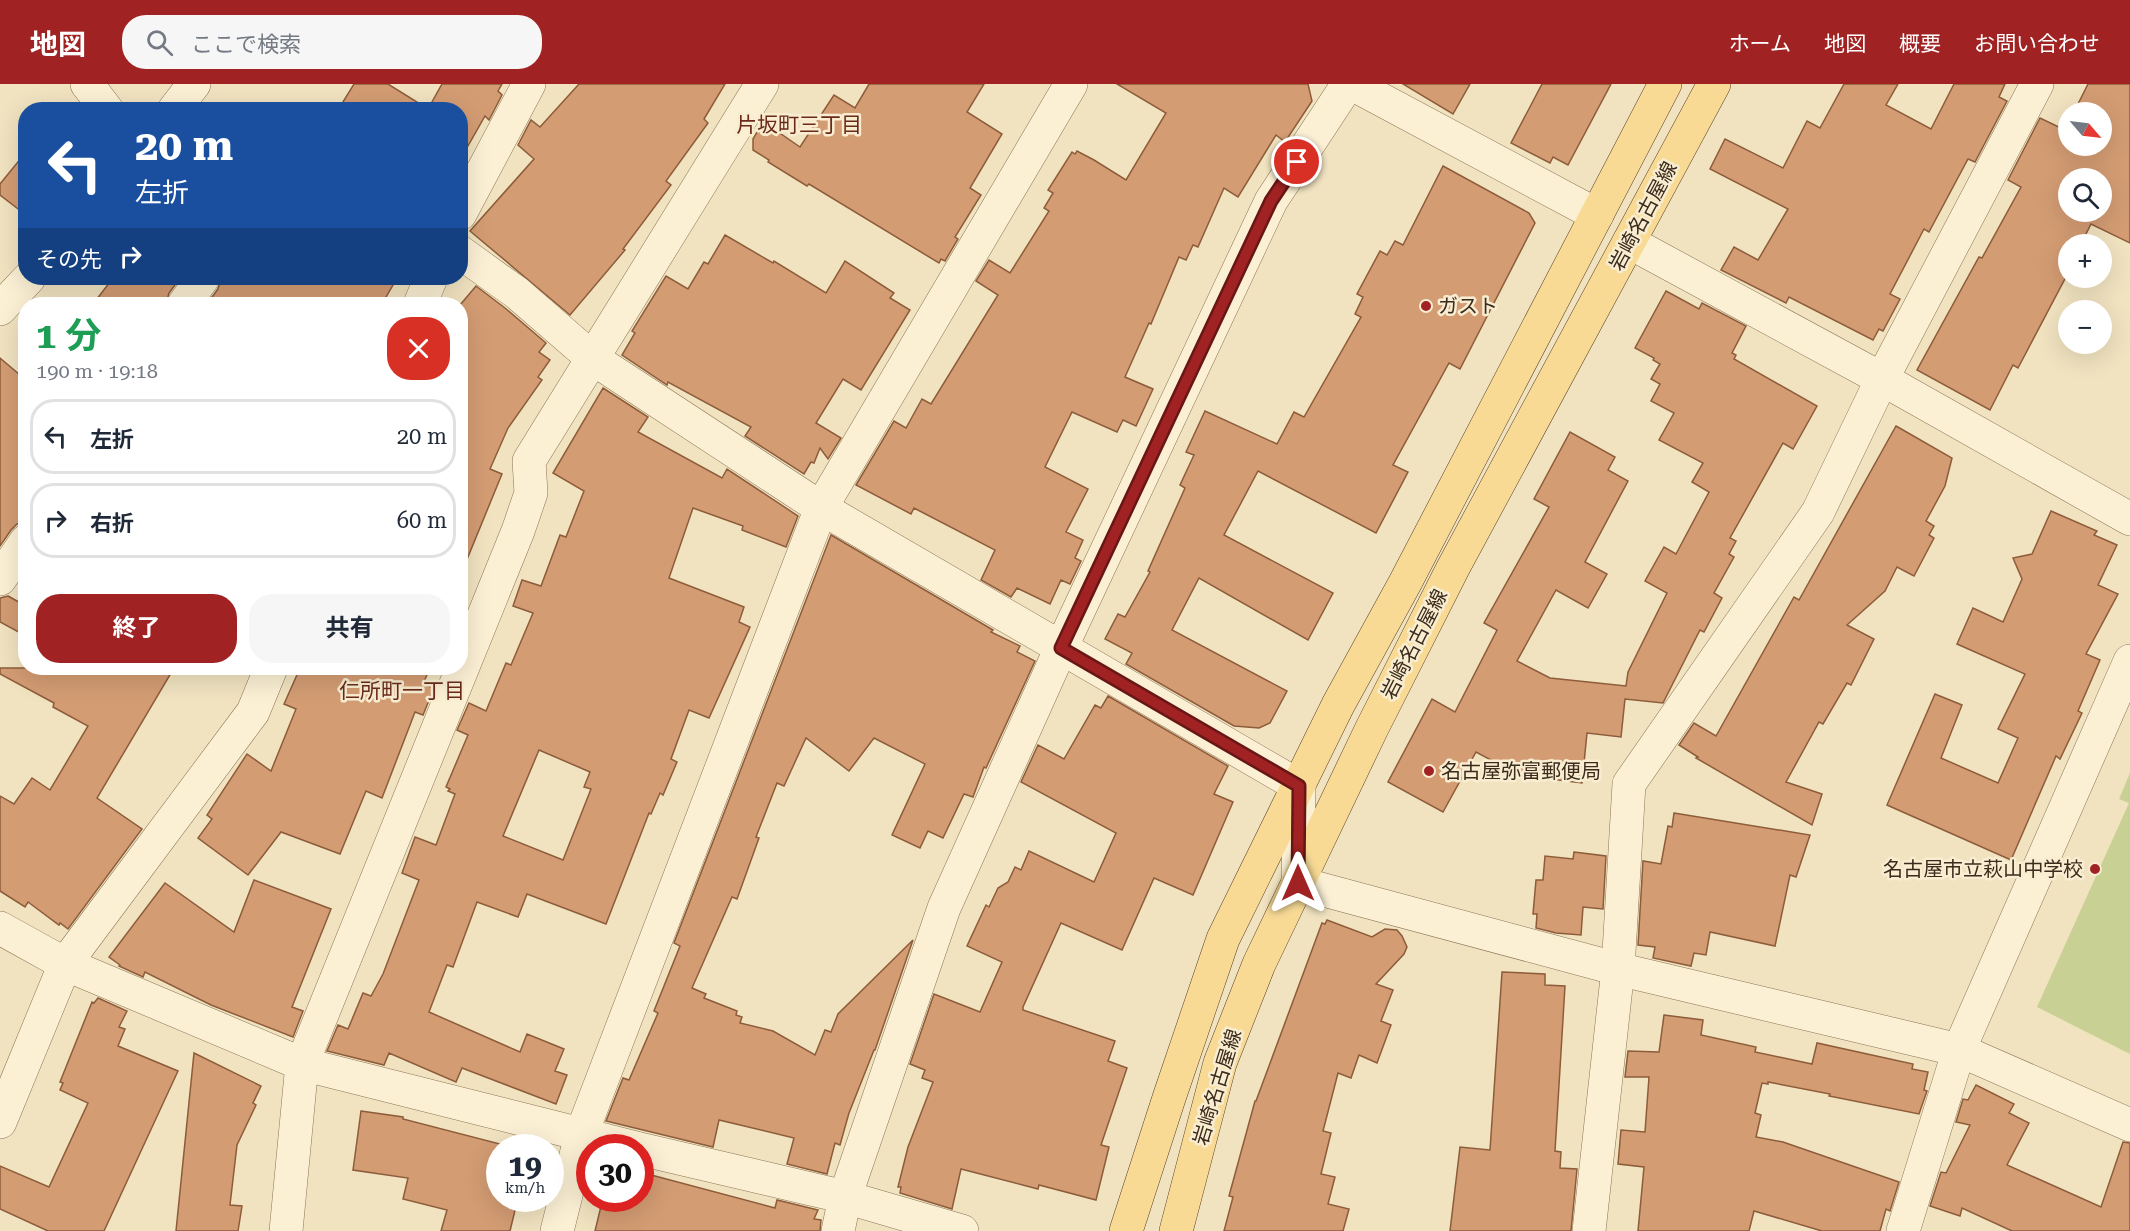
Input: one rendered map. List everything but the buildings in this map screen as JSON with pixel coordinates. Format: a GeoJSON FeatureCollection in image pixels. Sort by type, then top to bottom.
{"type":"FeatureCollection","features":[{"type":"Feature","properties":{"kind":"main road","name":"岩崎名古屋線"},"geometry":{"type":"LineString","coordinates":[[1126,1231],[1168,1098],[1223,939],[1338,705],[1405,583],[1665,84]]}},
{"type":"Feature","properties":{"kind":"main road","name":"岩崎名古屋線"},"geometry":{"type":"LineString","coordinates":[[1176,1231],[1220,1063],[1259,964],[1372,728],[1453,568],[1714,84]]}},
{"type":"Feature","properties":{"kind":"street"},"geometry":{"type":"LineString","coordinates":[[87,84],[101,102]]}},
{"type":"Feature","properties":{"kind":"street"},"geometry":{"type":"LineString","coordinates":[[180,102],[194,84]]}},
{"type":"Feature","properties":{"kind":"street"},"geometry":{"type":"LineString","coordinates":[[468,199],[529,84]]}},
{"type":"Feature","properties":{"kind":"street"},"geometry":{"type":"LineString","coordinates":[[468,654],[531,493],[529,460],[762,84]]}},
{"type":"Feature","properties":{"kind":"street"},"geometry":{"type":"LineString","coordinates":[[581,1134],[821,508],[1071,84]]}},
{"type":"Feature","properties":{"kind":"street"},"geometry":{"type":"LineString","coordinates":[[838,1231],[845,1197],[944,908],[1061,648],[1271,201],[1350,84],[1596,215]]}},
{"type":"Feature","properties":{"kind":"street"},"geometry":{"type":"LineString","coordinates":[[1589,1231],[1618,969],[1629,784],[1818,512],[1882,379],[2037,84]]}},
{"type":"Feature","properties":{"kind":"street"},"geometry":{"type":"LineString","coordinates":[[1629,242],[1882,379],[2130,519]]}},
{"type":"Feature","properties":{"kind":"street"},"geometry":{"type":"LineString","coordinates":[[468,258],[517,293],[592,358],[821,508],[1299,786],[1298,883],[1618,969],[1959,1050],[2130,1125]]}},
{"type":"Feature","properties":{"kind":"street"},"geometry":{"type":"LineString","coordinates":[[0,309],[22,285]]}},
{"type":"Feature","properties":{"kind":"street"},"geometry":{"type":"LineString","coordinates":[[0,579],[18,553]]}},
{"type":"Feature","properties":{"kind":"street"},"geometry":{"type":"LineString","coordinates":[[1903,1231],[1959,1050],[2130,662]]}},
{"type":"Feature","properties":{"kind":"street"},"geometry":{"type":"LineString","coordinates":[[0,1122],[65,964],[253,712],[268,675]]}},
{"type":"Feature","properties":{"kind":"street"},"geometry":{"type":"LineString","coordinates":[[286,1231],[302,1064],[460,675]]}},
{"type":"Feature","properties":{"kind":"street"},"geometry":{"type":"LineString","coordinates":[[0,928],[65,964],[302,1064],[577,1134]]}},
{"type":"Feature","properties":{"kind":"street"},"geometry":{"type":"LineString","coordinates":[[654,1152],[845,1197],[962,1231]]}},
{"type":"Feature","properties":{"kind":"street"},"geometry":{"type":"LineString","coordinates":[[556,1231],[576,1154]]}},
{"type":"Feature","properties":{"kind":"green space"},"geometry":{"type":"Polygon","coordinates":[[[2130,773],[2130,1054],[2037,1007],[2129,803],[2119,799],[2130,773]]]}},
{"type":"Feature","properties":{"kind":"place","name":"ガスト"},"geometry":{"type":"Point","coordinates":[1426,306]}},
{"type":"Feature","properties":{"kind":"place","name":"名古屋弥富郵便局"},"geometry":{"type":"Point","coordinates":[1429,771]}},
{"type":"Feature","properties":{"kind":"place","name":"名古屋市立萩山中学校"},"geometry":{"type":"Point","coordinates":[2095,869]}},
{"type":"Feature","properties":{"kind":"district","name":"片坂町三丁目"},"geometry":{"type":"Point","coordinates":[799,125]}},
{"type":"Feature","properties":{"kind":"district","name":"仁所町一丁目"},"geometry":{"type":"Point","coordinates":[402,691]}},
{"type":"Feature","properties":{"kind":"route"},"geometry":{"type":"LineString","coordinates":[[1297,162],[1271,201],[1061,648],[1299,786],[1298,883]]}}]}
